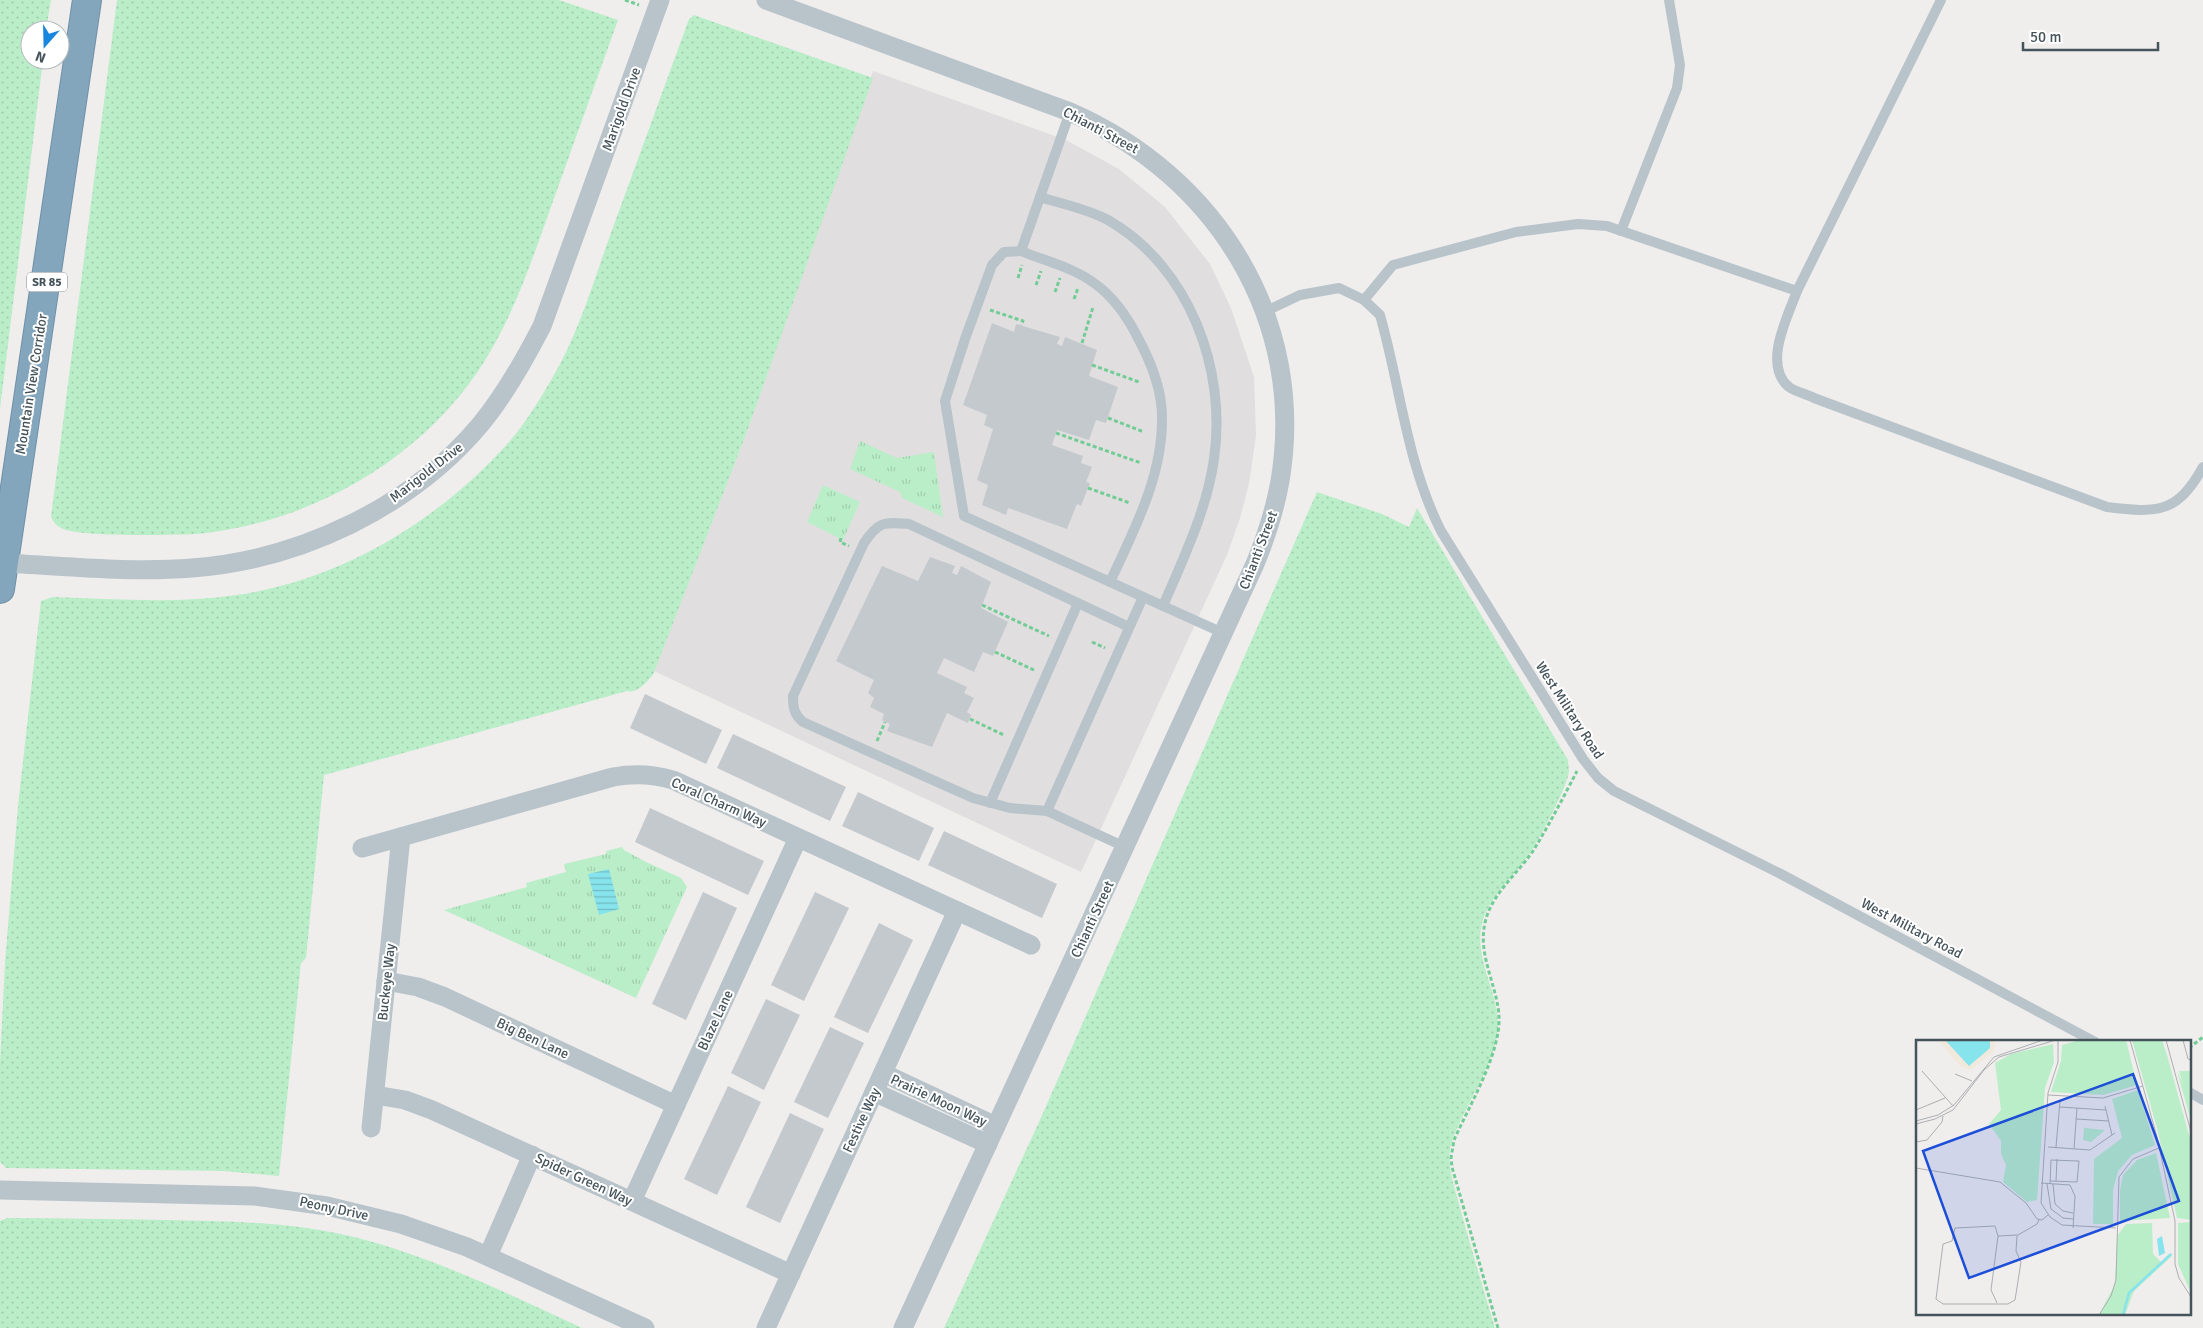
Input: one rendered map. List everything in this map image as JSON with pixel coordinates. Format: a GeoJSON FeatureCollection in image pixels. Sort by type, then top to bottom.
{"type":"FeatureCollection","features":[{"type":"Feature","properties":{"kind":"highway","name":"Mountain View Corridor"},"geometry":{"type":"LineString","coordinates":[[0,589],[87,0]]}},
{"type":"Feature","properties":{"kind":"street","name":"Marigold Drive"},"geometry":{"type":"LineString","coordinates":[[3,563],[168,570],[225,564],[256,558],[304,544],[340,529],[391,501],[438,466],[460,447],[497,403],[525,360],[542,326],[660,0]]}},
{"type":"Feature","properties":{"kind":"street","name":"Chianti Street"},"geometry":{"type":"LineString","coordinates":[[766,0],[1070,112],[1117,135],[1144,152],[1191,194],[1226,237],[1254,286],[1264,312],[1275,347],[1283,393],[1284,432],[1280,480],[1266,537],[1224,633],[903,1328]]}},
{"type":"Feature","properties":{"kind":"street","name":"Coral Charm Way"},"geometry":{"type":"LineString","coordinates":[[362,848],[613,778],[639,774],[651,775],[674,780],[1031,945]]}},
{"type":"Feature","properties":{"kind":"street","name":"Buckeye Way"},"geometry":{"type":"LineString","coordinates":[[371,1128],[401,837]]}},
{"type":"Feature","properties":{"kind":"street","name":"Blaze Lane"},"geometry":{"type":"LineString","coordinates":[[632,1202],[798,838]]}},
{"type":"Feature","properties":{"kind":"street","name":"Festive Way"},"geometry":{"type":"LineString","coordinates":[[766,1328],[957,911]]}},
{"type":"Feature","properties":{"kind":"street","name":"Big Ben Lane"},"geometry":{"type":"LineString","coordinates":[[386,981],[418,988],[445,997],[676,1105]]}},
{"type":"Feature","properties":{"kind":"street","name":"Prairie Moon Way"},"geometry":{"type":"LineString","coordinates":[[882,1074],[996,1126]]}},
{"type":"Feature","properties":{"kind":"street","name":"Prairie Moon Way"},"geometry":{"type":"LineString","coordinates":[[874,1092],[988,1144]]}},
{"type":"Feature","properties":{"kind":"street","name":"Spider Green Way"},"geometry":{"type":"LineString","coordinates":[[374,1094],[419,1104],[791,1274]]}},
{"type":"Feature","properties":{"kind":"street"},"geometry":{"type":"LineString","coordinates":[[488,1256],[532,1155]]}},
{"type":"Feature","properties":{"kind":"street","name":"Peony Drive"},"geometry":{"type":"LineString","coordinates":[[0,1190],[217,1194],[290,1199],[355,1212],[401,1224],[488,1256],[645,1328]]}},
{"type":"Feature","properties":{"kind":"lane"},"geometry":{"type":"LineString","coordinates":[[1622,230],[1677,88],[1680,65],[1669,0]]}},
{"type":"Feature","properties":{"kind":"lane"},"geometry":{"type":"LineString","coordinates":[[1941,0],[1797,291],[1776,353],[1779,371],[1788,386],[1814,398],[2107,507],[2132,510],[2162,508],[2182,497],[2203,467]]}},
{"type":"Feature","properties":{"kind":"lane"},"geometry":{"type":"LineString","coordinates":[[1021,251],[1070,112]]}},
{"type":"Feature","properties":{"kind":"lane"},"geometry":{"type":"LineString","coordinates":[[1040,197],[1107,220],[1135,238],[1166,271],[1191,311],[1210,361],[1218,411],[1214,460],[1204,501],[1189,545],[1163,606]]}},
{"type":"Feature","properties":{"kind":"lane"},"geometry":{"type":"LineString","coordinates":[[1364,300],[1393,265],[1525,230],[1578,224],[1607,226],[1622,230],[1797,291]]}},
{"type":"Feature","properties":{"kind":"lane"},"geometry":{"type":"LineString","coordinates":[[1110,582],[1150,489],[1157,459],[1162,417],[1159,389],[1148,356],[1128,319],[1111,297],[1093,282],[1074,271],[1021,251],[1004,252],[992,265],[964,339],[945,401],[964,516],[1143,597],[1224,633]]}},
{"type":"Feature","properties":{"kind":"lane","name":"West Military Road"},"geometry":{"type":"LineString","coordinates":[[1264,312],[1300,295],[1339,288],[1364,300],[1380,315],[1415,469],[1428,506],[1440,531],[1583,759],[1598,778],[1614,791],[1779,873],[2091,1040]]}},
{"type":"Feature","properties":{"kind":"lane"},"geometry":{"type":"LineString","coordinates":[[1125,846],[1047,811],[1010,808],[973,798],[804,722],[795,715],[792,708],[793,696],[864,543],[874,528],[886,522],[909,524],[1129,627]]}},
{"type":"Feature","properties":{"kind":"lane"},"geometry":{"type":"LineString","coordinates":[[1047,811],[1143,597]]}},
{"type":"Feature","properties":{"kind":"lane"},"geometry":{"type":"LineString","coordinates":[[990,803],[1078,603]]}},
{"type":"Feature","properties":{"kind":"lane"},"geometry":{"type":"LineString","coordinates":[[2190,1093],[2203,1100]]}},
{"type":"Feature","properties":{"kind":"path"},"geometry":{"type":"LineString","coordinates":[[1082,343],[1093,307]]}},
{"type":"Feature","properties":{"kind":"path"},"geometry":{"type":"LineString","coordinates":[[990,310],[1023,321],[1021,325]]}},
{"type":"Feature","properties":{"kind":"path"},"geometry":{"type":"LineString","coordinates":[[1092,365],[1139,382]]}},
{"type":"Feature","properties":{"kind":"path"},"geometry":{"type":"LineString","coordinates":[[1108,418],[1144,432]]}},
{"type":"Feature","properties":{"kind":"path"},"geometry":{"type":"LineString","coordinates":[[1056,433],[1141,463]]}},
{"type":"Feature","properties":{"kind":"path"},"geometry":{"type":"LineString","coordinates":[[1088,488],[1130,504]]}},
{"type":"Feature","properties":{"kind":"path"},"geometry":{"type":"LineString","coordinates":[[841,538],[840,542],[850,547]]}},
{"type":"Feature","properties":{"kind":"path"},"geometry":{"type":"LineString","coordinates":[[982,605],[1049,636]]}},
{"type":"Feature","properties":{"kind":"path"},"geometry":{"type":"LineString","coordinates":[[995,652],[1034,670]]}},
{"type":"Feature","properties":{"kind":"path"},"geometry":{"type":"LineString","coordinates":[[970,719],[1004,735]]}},
{"type":"Feature","properties":{"kind":"path"},"geometry":{"type":"LineString","coordinates":[[877,741],[885,722]]}},
{"type":"Feature","properties":{"kind":"path"},"geometry":{"type":"LineString","coordinates":[[1498,1328],[1451,1158],[1454,1140],[1492,1055],[1499,1028],[1498,1005],[1484,955],[1483,932],[1490,908],[1533,850],[1583,759]]}},
{"type":"Feature","properties":{"kind":"path"},"geometry":{"type":"LineString","coordinates":[[2190,1047],[2203,1037]]}},
{"type":"Feature","properties":{"kind":"shaded area"},"geometry":{"type":"Polygon","coordinates":[[[873,71],[1066,140],[1119,169],[1165,207],[1210,264],[1231,308],[1254,377],[1256,435],[1249,484],[1240,518],[1227,555],[1081,872],[654,671],[745,437],[873,71]]]}},
{"type":"Feature","properties":{"kind":"green space"},"geometry":{"type":"Polygon","coordinates":[[[0,0],[51,0],[48,20],[20,20],[20,70],[42,70],[0,409],[0,0]]]}},
{"type":"Feature","properties":{"kind":"green space"},"geometry":{"type":"Polygon","coordinates":[[[117,0],[559,0],[618,20],[519,293],[494,345],[470,382],[441,416],[409,446],[373,473],[334,495],[292,512],[250,525],[195,534],[111,535],[63,529],[51,517],[117,0]]]}},
{"type":"Feature","properties":{"kind":"green space"},"geometry":{"type":"Polygon","coordinates":[[[694,15],[873,78],[745,437],[653,675],[635,691],[627,691],[324,775],[306,958],[301,963],[279,1176],[223,1171],[6,1168],[0,1162],[0,1064],[5,962],[18,806],[41,601],[53,597],[145,600],[214,598],[276,587],[314,576],[351,561],[387,542],[453,496],[482,470],[510,441],[524,423],[549,384],[568,348],[588,299],[689,19],[694,15]]]}},
{"type":"Feature","properties":{"kind":"green space"},"geometry":{"type":"Polygon","coordinates":[[[860,441],[897,458],[934,452],[943,517],[902,498],[900,492],[850,469],[860,441]]]}},
{"type":"Feature","properties":{"kind":"green space"},"geometry":{"type":"Polygon","coordinates":[[[823,485],[860,502],[843,540],[807,522],[823,485]]]}},
{"type":"Feature","properties":{"kind":"green space"},"geometry":{"type":"Polygon","coordinates":[[[1317,492],[1382,514],[1409,527],[1417,508],[1568,760],[1569,771],[1567,778],[1559,800],[1546,825],[1530,853],[1494,898],[1485,914],[1480,942],[1497,1011],[1496,1040],[1486,1071],[1463,1116],[1451,1145],[1450,1168],[1454,1185],[1495,1328],[944,1328],[1039,1122],[1317,492]]]}},
{"type":"Feature","properties":{"kind":"green space"},"geometry":{"type":"Polygon","coordinates":[[[622,847],[646,862],[681,878],[687,887],[636,998],[444,910],[527,887],[526,883],[566,872],[564,864],[606,854],[606,851],[622,847]]]}},
{"type":"Feature","properties":{"kind":"green space"},"geometry":{"type":"Polygon","coordinates":[[[7,1218],[237,1222],[284,1225],[331,1232],[384,1245],[442,1266],[582,1328],[0,1328],[0,1221],[7,1218]]]}},
{"type":"Feature","properties":{"kind":"water"},"geometry":{"type":"Polygon","coordinates":[[[609,869],[619,909],[599,915],[588,874],[609,869]]]}},
{"type":"Feature","properties":{"kind":"building"},"geometry":{"type":"Polygon","coordinates":[[[992,323],[1014,332],[1016,324],[1060,337],[1057,344],[1062,346],[1065,337],[1097,350],[1089,376],[1118,387],[1106,423],[1096,420],[1089,440],[1057,430],[1052,445],[1083,456],[1081,463],[1092,467],[1086,482],[1090,483],[1081,506],[1077,504],[1067,529],[1008,508],[1006,515],[982,505],[988,485],[977,480],[993,429],[984,425],[987,415],[963,405],[992,323]]]}},
{"type":"Feature","properties":{"kind":"building"},"geometry":{"type":"Polygon","coordinates":[[[930,557],[955,566],[952,573],[957,575],[961,566],[991,582],[981,608],[1008,622],[993,656],[983,652],[974,672],[944,658],[937,673],[967,687],[964,693],[974,698],[967,712],[971,715],[968,723],[947,713],[932,747],[887,731],[890,724],[882,720],[884,714],[870,707],[874,698],[868,693],[874,680],[836,661],[882,566],[918,581],[930,557]]]}},
{"type":"Feature","properties":{"kind":"building"},"geometry":{"type":"Polygon","coordinates":[[[645,694],[722,730],[706,764],[630,728],[645,694]]]}},
{"type":"Feature","properties":{"kind":"building"},"geometry":{"type":"Polygon","coordinates":[[[733,734],[846,787],[830,821],[717,768],[733,734]]]}},
{"type":"Feature","properties":{"kind":"building"},"geometry":{"type":"Polygon","coordinates":[[[858,792],[934,828],[919,861],[842,826],[858,792]]]}},
{"type":"Feature","properties":{"kind":"building"},"geometry":{"type":"Polygon","coordinates":[[[650,808],[764,861],[748,895],[635,842],[650,808]]]}},
{"type":"Feature","properties":{"kind":"building"},"geometry":{"type":"Polygon","coordinates":[[[944,831],[1057,884],[1042,918],[928,865],[944,831]]]}},
{"type":"Feature","properties":{"kind":"building"},"geometry":{"type":"Polygon","coordinates":[[[703,892],[737,908],[686,1020],[652,1004],[703,892]]]}},
{"type":"Feature","properties":{"kind":"building"},"geometry":{"type":"Polygon","coordinates":[[[815,892],[849,908],[804,1001],[771,985],[815,892]]]}},
{"type":"Feature","properties":{"kind":"building"},"geometry":{"type":"Polygon","coordinates":[[[879,923],[913,940],[868,1033],[834,1017],[879,923]]]}},
{"type":"Feature","properties":{"kind":"building"},"geometry":{"type":"Polygon","coordinates":[[[766,999],[800,1015],[764,1090],[731,1073],[766,999]]]}},
{"type":"Feature","properties":{"kind":"building"},"geometry":{"type":"Polygon","coordinates":[[[830,1027],[864,1043],[828,1118],[794,1102],[830,1027]]]}},
{"type":"Feature","properties":{"kind":"building"},"geometry":{"type":"Polygon","coordinates":[[[728,1086],[761,1102],[717,1195],[684,1179],[728,1086]]]}},
{"type":"Feature","properties":{"kind":"building"},"geometry":{"type":"Polygon","coordinates":[[[790,1113],[824,1129],[780,1223],[746,1207],[790,1113]]]}}]}
